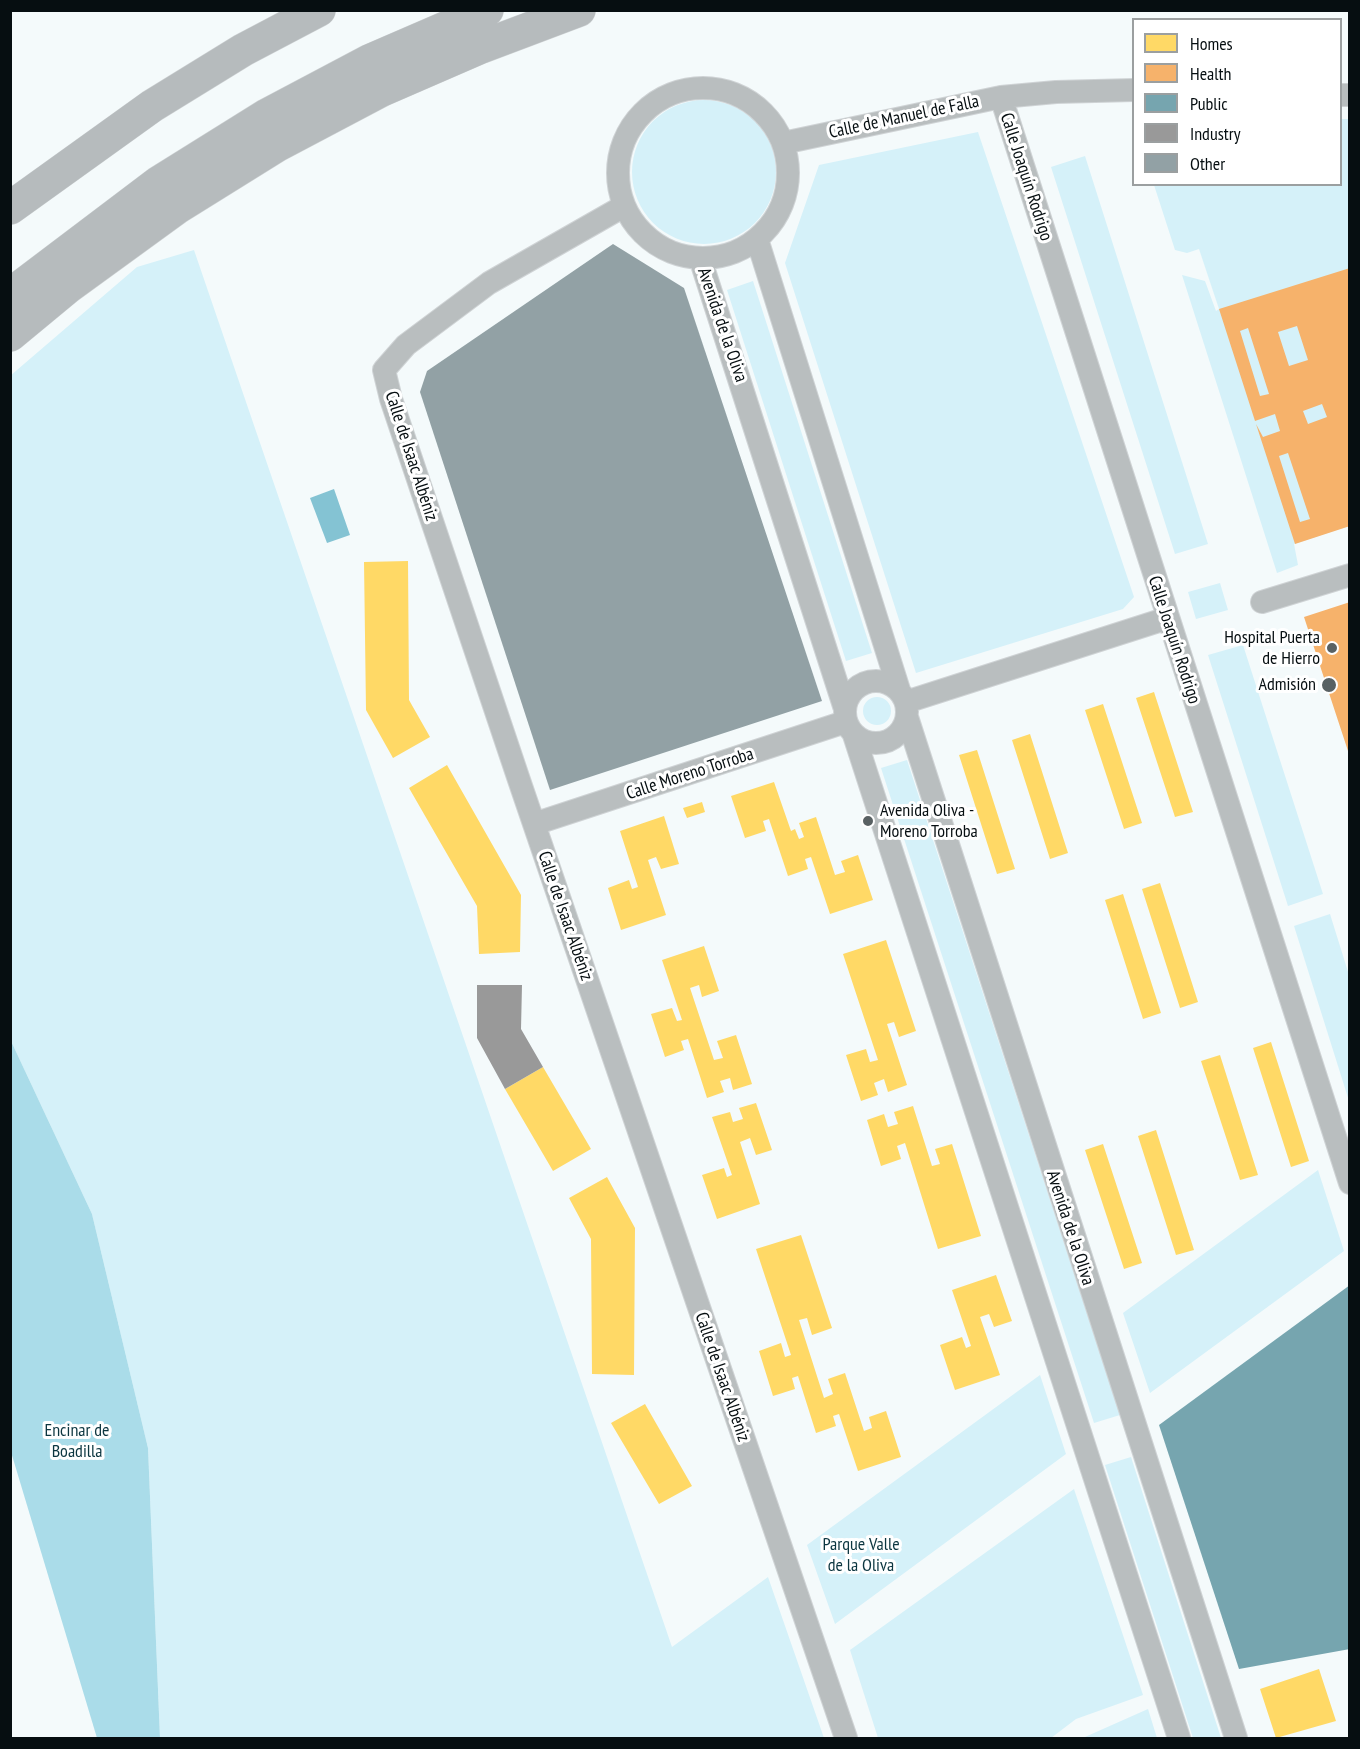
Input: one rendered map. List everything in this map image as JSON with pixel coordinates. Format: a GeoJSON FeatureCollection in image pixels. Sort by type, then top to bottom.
{"type":"FeatureCollection","features":[{"type":"Feature","properties":{"kind":"highway"},"geometry":{"type":"LineString","coordinates":[[10,190],[146,95],[238,39],[293,10]]}},
{"type":"Feature","properties":{"kind":"highway"},"geometry":{"type":"LineString","coordinates":[[10,208],[152,106],[243,50],[319,10]]}},
{"type":"Feature","properties":{"kind":"highway"},"geometry":{"type":"LineString","coordinates":[[10,295],[158,183],[267,116],[369,61],[487,10]]}},
{"type":"Feature","properties":{"kind":"highway"},"geometry":{"type":"LineString","coordinates":[[10,335],[68,287],[178,207],[276,146],[382,90],[481,47],[579,10]]}},
{"type":"Feature","properties":{"kind":"street","name":"Avenida de la Oliva"},"geometry":{"type":"LineString","coordinates":[[783,143],[769,120],[749,102],[716,90],[698,88],[671,93],[648,108],[630,128],[620,153],[618,180],[624,206],[637,227],[654,243],[676,254],[699,258],[1179,1738]]}},
{"type":"Feature","properties":{"kind":"street","name":"Calle de Manuel de Falla"},"geometry":{"type":"LineString","coordinates":[[783,143],[1001,97],[1056,92],[1132,90]]}},
{"type":"Feature","properties":{"kind":"street","name":"Calle Joaquín Rodrigo"},"geometry":{"type":"LineString","coordinates":[[1001,97],[1350,1183]]}},
{"type":"Feature","properties":{"kind":"street"},"geometry":{"type":"LineString","coordinates":[[699,258],[720,257],[740,250],[757,239],[774,219],[785,195],[788,169],[783,143]]}},
{"type":"Feature","properties":{"kind":"street","name":"Calle de Isaac Albéniz"},"geometry":{"type":"LineString","coordinates":[[624,206],[489,283],[406,345],[384,370],[391,399],[534,824],[846,1738]]}},
{"type":"Feature","properties":{"kind":"street","name":"Avenida de la Oliva"},"geometry":{"type":"LineString","coordinates":[[757,239],[1236,1738]]}},
{"type":"Feature","properties":{"kind":"street"},"geometry":{"type":"LineString","coordinates":[[1350,575],[1263,606],[1350,582]]}},
{"type":"Feature","properties":{"kind":"street"},"geometry":{"type":"LineString","coordinates":[[904,703],[1168,618]]}},
{"type":"Feature","properties":{"kind":"street"},"geometry":{"type":"LineString","coordinates":[[867,681],[884,681],[904,703],[901,732],[886,742],[869,743],[848,721],[852,690],[867,681]]}},
{"type":"Feature","properties":{"kind":"street","name":"Calle Moreno Torroba"},"geometry":{"type":"LineString","coordinates":[[534,824],[848,721]]}},
{"type":"Feature","properties":{"kind":"green space"},"geometry":{"type":"Polygon","coordinates":[[[704,100],[718,101],[732,106],[755,121],[770,144],[775,158],[775,186],[770,200],[755,223],[732,238],[718,243],[704,244],[690,243],[676,238],[653,223],[638,200],[633,186],[632,172],[633,158],[638,144],[653,121],[676,106],[690,101],[704,100]]]}},
{"type":"Feature","properties":{"kind":"green space"},"geometry":{"type":"Polygon","coordinates":[[[1342,119],[1349,119],[1349,526],[1294,544],[1298,565],[1277,573],[1182,275],[1205,281],[1216,311],[1219,309],[1199,249],[1187,253],[1175,250],[1154,186],[1342,186],[1342,119]]]}},
{"type":"Feature","properties":{"kind":"green space"},"geometry":{"type":"Polygon","coordinates":[[[978,132],[1134,597],[1123,609],[916,673],[785,263],[819,165],[978,132]]]}},
{"type":"Feature","properties":{"kind":"green space"},"geometry":{"type":"Polygon","coordinates":[[[1085,156],[1208,544],[1175,554],[1051,167],[1085,156]]]}},
{"type":"Feature","properties":{"kind":"green space"},"geometry":{"type":"Polygon","coordinates":[[[194,250],[672,1647],[768,1577],[824,1738],[160,1738],[148,1448],[92,1214],[11,1041],[10,376],[137,267],[194,250]]]}},
{"type":"Feature","properties":{"kind":"green space"},"geometry":{"type":"Polygon","coordinates":[[[753,281],[872,653],[846,661],[727,290],[753,281]]]}},
{"type":"Feature","properties":{"kind":"green space"},"geometry":{"type":"Polygon","coordinates":[[[1220,583],[1228,610],[1196,619],[1188,592],[1220,583]]]}},
{"type":"Feature","properties":{"kind":"green space"},"geometry":{"type":"Polygon","coordinates":[[[1243,645],[1323,894],[1288,906],[1208,655],[1243,645]]]}},
{"type":"Feature","properties":{"kind":"green space"},"geometry":{"type":"Polygon","coordinates":[[[877,697],[887,701],[891,711],[887,721],[877,725],[867,721],[863,711],[867,701],[877,697]]]}},
{"type":"Feature","properties":{"kind":"green space"},"geometry":{"type":"Polygon","coordinates":[[[907,760],[1120,1415],[1094,1423],[881,768],[907,760]]]}},
{"type":"Feature","properties":{"kind":"green space"},"geometry":{"type":"Polygon","coordinates":[[[1330,914],[1349,975],[1349,1101],[1294,926],[1330,914]]]}},
{"type":"Feature","properties":{"kind":"green space","name":"Encinar de Boadilla"},"geometry":{"type":"Polygon","coordinates":[[[11,1041],[92,1214],[148,1448],[160,1738],[97,1738],[11,1452],[11,1041]]]}},
{"type":"Feature","properties":{"kind":"green space"},"geometry":{"type":"Polygon","coordinates":[[[1318,1170],[1344,1251],[1150,1393],[1123,1313],[1318,1170]]]}},
{"type":"Feature","properties":{"kind":"green space","name":"Parque Valle de la Oliva"},"geometry":{"type":"Polygon","coordinates":[[[1040,1375],[1066,1454],[835,1624],[807,1545],[1040,1375]]]}},
{"type":"Feature","properties":{"kind":"green space"},"geometry":{"type":"Polygon","coordinates":[[[1131,1457],[1221,1738],[1193,1738],[1105,1465],[1131,1457]]]}},
{"type":"Feature","properties":{"kind":"green space"},"geometry":{"type":"Polygon","coordinates":[[[1074,1489],[1143,1695],[1076,1719],[1051,1738],[878,1738],[850,1650],[1074,1489]]]}},
{"type":"Feature","properties":{"kind":"green space"},"geometry":{"type":"Polygon","coordinates":[[[1148,1709],[1157,1738],[1083,1738],[1085,1737],[1148,1709]]]}},
{"type":"Feature","properties":{"kind":"shaded area"},"geometry":{"type":"Polygon","coordinates":[[[334,489],[350,535],[327,543],[310,498],[334,489]]]}},
{"type":"Feature","properties":{"kind":"building: Homes"},"geometry":{"type":"Polygon","coordinates":[[[408,561],[409,700],[430,737],[393,758],[366,710],[364,562],[408,561]]]}},
{"type":"Feature","properties":{"kind":"building: Homes"},"geometry":{"type":"Polygon","coordinates":[[[1154,692],[1193,812],[1175,817],[1136,698],[1154,692]]]}},
{"type":"Feature","properties":{"kind":"building: Homes"},"geometry":{"type":"Polygon","coordinates":[[[1103,704],[1142,823],[1124,829],[1085,710],[1103,704]]]}},
{"type":"Feature","properties":{"kind":"building: Homes"},"geometry":{"type":"Polygon","coordinates":[[[1030,734],[1068,853],[1050,859],[1012,740],[1030,734]]]}},
{"type":"Feature","properties":{"kind":"building: Homes"},"geometry":{"type":"Polygon","coordinates":[[[977,750],[1015,869],[997,874],[959,755],[977,750]]]}},
{"type":"Feature","properties":{"kind":"building: Homes"},"geometry":{"type":"Polygon","coordinates":[[[447,765],[521,895],[520,952],[479,954],[477,906],[409,788],[447,765]]]}},
{"type":"Feature","properties":{"kind":"building: Homes"},"geometry":{"type":"Polygon","coordinates":[[[774,782],[791,831],[795,829],[799,839],[804,837],[799,823],[816,817],[835,875],[845,872],[841,861],[858,855],[873,900],[830,914],[811,857],[805,859],[808,869],[788,876],[769,819],[763,821],[766,831],[745,838],[731,796],[774,782]]]}},
{"type":"Feature","properties":{"kind":"building: Homes"},"geometry":{"type":"Polygon","coordinates":[[[702,802],[705,812],[687,818],[683,808],[702,802]]]}},
{"type":"Feature","properties":{"kind":"building: Homes"},"geometry":{"type":"Polygon","coordinates":[[[664,816],[679,864],[661,869],[656,857],[648,860],[666,915],[621,930],[608,888],[629,880],[632,889],[638,887],[620,831],[664,816]]]}},
{"type":"Feature","properties":{"kind":"building: Homes"},"geometry":{"type":"Polygon","coordinates":[[[1160,883],[1198,1002],[1180,1008],[1142,889],[1160,883]]]}},
{"type":"Feature","properties":{"kind":"building: Homes"},"geometry":{"type":"Polygon","coordinates":[[[1123,894],[1161,1013],[1143,1019],[1105,900],[1123,894]]]}},
{"type":"Feature","properties":{"kind":"building: Homes"},"geometry":{"type":"Polygon","coordinates":[[[886,940],[916,1031],[899,1037],[894,1022],[887,1024],[907,1085],[888,1092],[884,1079],[874,1083],[878,1095],[861,1101],[846,1055],[866,1049],[870,1062],[878,1060],[843,954],[886,940]]]}},
{"type":"Feature","properties":{"kind":"building: Homes"},"geometry":{"type":"Polygon","coordinates":[[[704,946],[719,991],[702,997],[699,985],[690,988],[714,1060],[723,1058],[717,1041],[736,1035],[752,1084],[733,1090],[730,1078],[720,1081],[724,1092],[707,1098],[688,1039],[681,1041],[684,1050],[665,1057],[651,1014],[672,1008],[677,1021],[682,1020],[662,960],[704,946]]]}},
{"type":"Feature","properties":{"kind":"building: Homes"},"geometry":{"type":"Polygon","coordinates":[[[1271,1042],[1309,1161],[1291,1167],[1253,1048],[1271,1042]]]}},
{"type":"Feature","properties":{"kind":"building: Homes"},"geometry":{"type":"Polygon","coordinates":[[[1220,1055],[1258,1175],[1240,1180],[1201,1061],[1220,1055]]]}},
{"type":"Feature","properties":{"kind":"building: Homes"},"geometry":{"type":"Polygon","coordinates":[[[543,1067],[591,1149],[553,1171],[505,1089],[543,1067]]]}},
{"type":"Feature","properties":{"kind":"building: Homes"},"geometry":{"type":"Polygon","coordinates":[[[756,1103],[772,1150],[756,1155],[750,1138],[740,1142],[760,1204],[717,1219],[702,1175],[724,1168],[727,1177],[732,1175],[712,1117],[730,1112],[733,1122],[743,1119],[739,1108],[756,1103]]]}},
{"type":"Feature","properties":{"kind":"building: Homes"},"geometry":{"type":"Polygon","coordinates":[[[913,1106],[932,1166],[940,1164],[935,1149],[952,1144],[981,1236],[938,1249],[905,1143],[897,1146],[901,1159],[881,1166],[867,1120],[884,1114],[888,1127],[898,1124],[894,1112],[913,1106]]]}},
{"type":"Feature","properties":{"kind":"building: Homes"},"geometry":{"type":"Polygon","coordinates":[[[1156,1130],[1194,1250],[1176,1255],[1138,1136],[1156,1130]]]}},
{"type":"Feature","properties":{"kind":"building: Homes"},"geometry":{"type":"Polygon","coordinates":[[[1103,1144],[1142,1263],[1124,1269],[1085,1150],[1103,1144]]]}},
{"type":"Feature","properties":{"kind":"building: Homes"},"geometry":{"type":"Polygon","coordinates":[[[607,1177],[635,1228],[634,1375],[592,1374],[591,1239],[569,1198],[607,1177]]]}},
{"type":"Feature","properties":{"kind":"building: Homes"},"geometry":{"type":"Polygon","coordinates":[[[801,1235],[832,1328],[812,1335],[807,1318],[799,1320],[824,1398],[833,1394],[828,1379],[845,1373],[864,1431],[872,1428],[869,1417],[886,1411],[901,1457],[858,1471],[839,1414],[833,1416],[836,1426],[816,1433],[798,1376],[792,1378],[795,1389],[773,1396],[759,1351],[781,1343],[785,1357],[791,1355],[756,1249],[801,1235]]]}},
{"type":"Feature","properties":{"kind":"building: Homes"},"geometry":{"type":"Polygon","coordinates":[[[996,1275],[1012,1321],[994,1327],[989,1314],[980,1317],[1000,1375],[955,1390],[940,1345],[962,1337],[966,1348],[971,1346],[952,1290],[996,1275]]]}},
{"type":"Feature","properties":{"kind":"building: Homes"},"geometry":{"type":"Polygon","coordinates":[[[645,1404],[692,1486],[659,1504],[611,1423],[645,1404]]]}},
{"type":"Feature","properties":{"kind":"building: Homes"},"geometry":{"type":"Polygon","coordinates":[[[1319,1669],[1336,1721],[1276,1738],[1260,1689],[1319,1669]]]}},
{"type":"Feature","properties":{"kind":"building: Health"},"geometry":{"type":"Polygon","coordinates":[[[1350,268],[1350,526],[1295,544],[1256,424],[1263,437],[1280,431],[1275,414],[1255,421],[1219,309],[1350,268]],[[1297,326],[1278,332],[1289,366],[1308,360],[1297,326]],[[1248,328],[1240,331],[1260,396],[1269,394],[1248,328]],[[1322,404],[1303,411],[1308,424],[1327,417],[1322,404]],[[1288,453],[1279,456],[1300,522],[1310,519],[1288,453]]]}},
{"type":"Feature","properties":{"kind":"building: Health","name":"Hospital Puerta de Hierro"},"geometry":{"type":"Polygon","coordinates":[[[1350,602],[1350,754],[1349,754],[1304,617],[1350,602]]]}},
{"type":"Feature","properties":{"kind":"building: Public"},"geometry":{"type":"Polygon","coordinates":[[[1350,1285],[1350,1649],[1239,1669],[1159,1425],[1350,1285]]]}},
{"type":"Feature","properties":{"kind":"building: Industry"},"geometry":{"type":"Polygon","coordinates":[[[477,985],[522,985],[521,1029],[543,1067],[505,1089],[477,1038],[477,985]]]}},
{"type":"Feature","properties":{"kind":"building: Other"},"geometry":{"type":"Polygon","coordinates":[[[613,244],[684,288],[822,701],[550,790],[420,392],[427,371],[613,244]]]}},
{"type":"Feature","properties":{"kind":"place","name":"Hospital Puerta de Hierro"},"geometry":{"type":"Point","coordinates":[1332,648]}},
{"type":"Feature","properties":{"kind":"place","name":"Admisión"},"geometry":{"type":"Point","coordinates":[1329,685]}},
{"type":"Feature","properties":{"kind":"place","name":"Avenida Oliva - Moreno Torroba"},"geometry":{"type":"Point","coordinates":[868,821]}}]}
